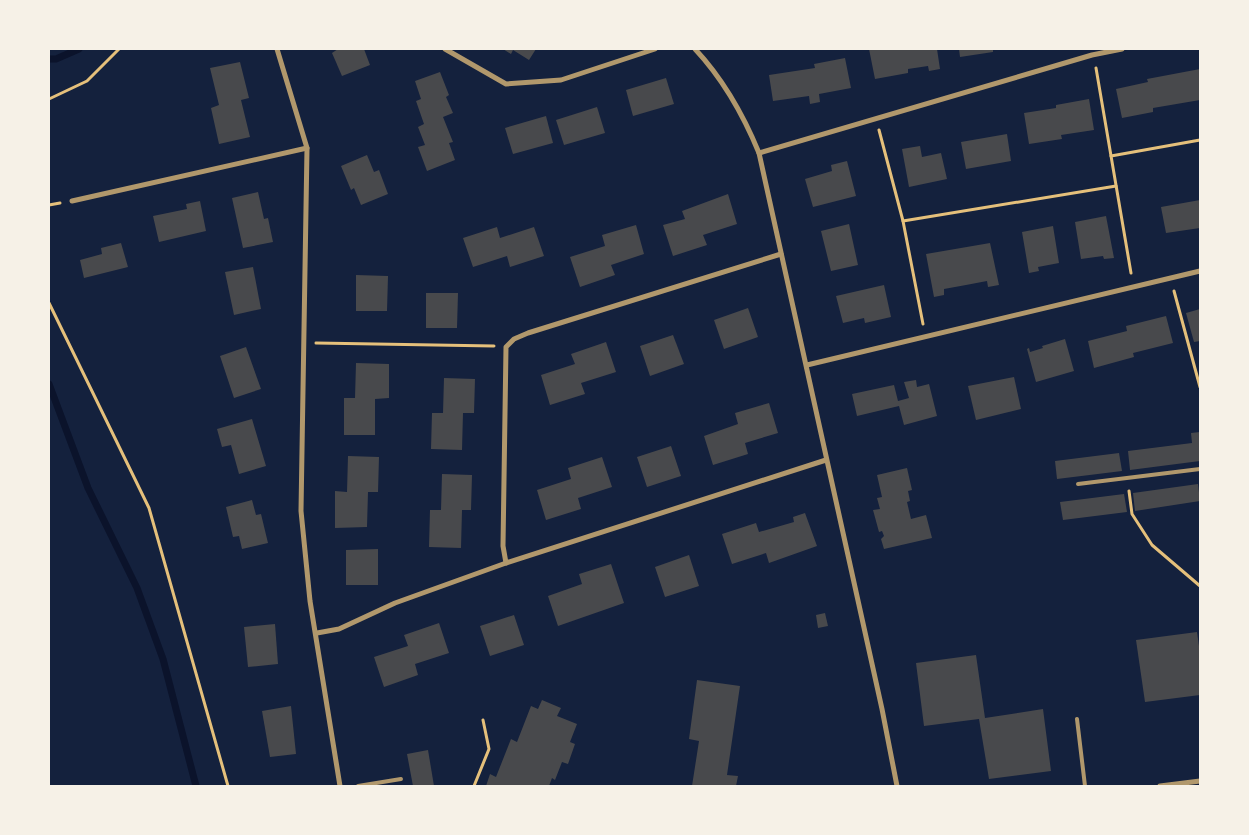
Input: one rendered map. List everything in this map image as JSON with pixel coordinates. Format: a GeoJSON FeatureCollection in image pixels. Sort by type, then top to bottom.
{"type":"FeatureCollection","features":[{"type":"Feature","properties":{"kind":"street"},"geometry":{"type":"LineString","coordinates":[[277,49],[307,148],[302,343],[301,511],[310,601],[317,633],[340,786]]}},
{"type":"Feature","properties":{"kind":"street"},"geometry":{"type":"LineString","coordinates":[[444,49],[506,84],[561,80],[655,49]]}},
{"type":"Feature","properties":{"kind":"street"},"geometry":{"type":"LineString","coordinates":[[695,49],[724,83],[740,108],[760,153],[882,709],[897,786]]}},
{"type":"Feature","properties":{"kind":"street"},"geometry":{"type":"LineString","coordinates":[[760,153],[1092,55],[1122,49]]}},
{"type":"Feature","properties":{"kind":"street"},"geometry":{"type":"LineString","coordinates":[[72,201],[307,148]]}},
{"type":"Feature","properties":{"kind":"street"},"geometry":{"type":"LineString","coordinates":[[506,563],[503,546],[504,362],[506,348],[514,339],[781,254]]}},
{"type":"Feature","properties":{"kind":"street"},"geometry":{"type":"LineString","coordinates":[[807,365],[1200,272]]}},
{"type":"Feature","properties":{"kind":"street"},"geometry":{"type":"LineString","coordinates":[[317,633],[339,629],[394,604],[506,563],[826,460]]}},
{"type":"Feature","properties":{"kind":"street"},"geometry":{"type":"LineString","coordinates":[[1160,786],[1200,781]]}},
{"type":"Feature","properties":{"kind":"lane"},"geometry":{"type":"LineString","coordinates":[[1078,484],[1200,469]]}},
{"type":"Feature","properties":{"kind":"lane"},"geometry":{"type":"LineString","coordinates":[[1077,720],[1085,786]]}},
{"type":"Feature","properties":{"kind":"lane"},"geometry":{"type":"LineString","coordinates":[[358,786],[401,779]]}},
{"type":"Feature","properties":{"kind":"path"},"geometry":{"type":"LineString","coordinates":[[49,99],[87,81],[119,49]]}},
{"type":"Feature","properties":{"kind":"path"},"geometry":{"type":"LineString","coordinates":[[1092,55],[1097,70],[1133,287]]}},
{"type":"Feature","properties":{"kind":"path"},"geometry":{"type":"LineString","coordinates":[[875,119],[903,221],[926,337]]}},
{"type":"Feature","properties":{"kind":"path"},"geometry":{"type":"LineString","coordinates":[[1111,156],[1200,140]]}},
{"type":"Feature","properties":{"kind":"path"},"geometry":{"type":"LineString","coordinates":[[903,221],[1116,186]]}},
{"type":"Feature","properties":{"kind":"path"},"geometry":{"type":"LineString","coordinates":[[1170,279],[1200,387]]}},
{"type":"Feature","properties":{"kind":"path"},"geometry":{"type":"LineString","coordinates":[[49,303],[148,508],[228,786]]}},
{"type":"Feature","properties":{"kind":"path"},"geometry":{"type":"LineString","coordinates":[[302,343],[506,348]]}},
{"type":"Feature","properties":{"kind":"path"},"geometry":{"type":"LineString","coordinates":[[1127,478],[1132,514],[1140,528],[1152,545],[1200,586]]}},
{"type":"Feature","properties":{"kind":"path"},"geometry":{"type":"LineString","coordinates":[[474,786],[489,749],[483,720]]}},
{"type":"Feature","properties":{"kind":"building"},"geometry":{"type":"Polygon","coordinates":[[[338,49],[364,49],[370,65],[342,76],[332,53],[338,49]]]}},
{"type":"Feature","properties":{"kind":"building"},"geometry":{"type":"Polygon","coordinates":[[[503,49],[536,49],[529,60],[513,50],[511,54],[503,49]]]}},
{"type":"Feature","properties":{"kind":"building"},"geometry":{"type":"Polygon","coordinates":[[[869,49],[937,49],[940,69],[929,71],[928,66],[908,69],[908,73],[875,79],[869,49]]]}},
{"type":"Feature","properties":{"kind":"building"},"geometry":{"type":"Polygon","coordinates":[[[959,49],[993,49],[993,52],[960,57],[959,49]]]}},
{"type":"Feature","properties":{"kind":"building"},"geometry":{"type":"Polygon","coordinates":[[[845,58],[851,88],[819,94],[820,102],[810,104],[809,96],[773,101],[769,75],[815,68],[814,64],[845,58]]]}},
{"type":"Feature","properties":{"kind":"building"},"geometry":{"type":"Polygon","coordinates":[[[240,62],[249,98],[241,100],[250,137],[219,144],[211,108],[219,105],[210,68],[240,62]]]}},
{"type":"Feature","properties":{"kind":"building"},"geometry":{"type":"Polygon","coordinates":[[[1200,69],[1200,100],[1153,108],[1153,112],[1122,118],[1116,89],[1148,82],[1147,79],[1200,69]]]}},
{"type":"Feature","properties":{"kind":"building"},"geometry":{"type":"Polygon","coordinates":[[[440,72],[449,95],[446,97],[453,113],[443,117],[453,142],[449,143],[455,160],[427,171],[418,147],[425,145],[418,127],[424,124],[416,101],[421,99],[415,81],[440,72]]]}},
{"type":"Feature","properties":{"kind":"building"},"geometry":{"type":"Polygon","coordinates":[[[666,78],[674,104],[633,116],[626,90],[666,78]]]}},
{"type":"Feature","properties":{"kind":"building"},"geometry":{"type":"Polygon","coordinates":[[[1089,99],[1094,130],[1061,135],[1062,139],[1029,144],[1024,113],[1056,108],[1056,105],[1089,99]]]}},
{"type":"Feature","properties":{"kind":"building"},"geometry":{"type":"Polygon","coordinates":[[[597,107],[605,133],[564,145],[556,120],[597,107]]]}},
{"type":"Feature","properties":{"kind":"building"},"geometry":{"type":"Polygon","coordinates":[[[546,116],[553,143],[513,154],[505,128],[546,116]]]}},
{"type":"Feature","properties":{"kind":"building"},"geometry":{"type":"Polygon","coordinates":[[[1007,134],[1011,161],[966,169],[961,142],[1007,134]]]}},
{"type":"Feature","properties":{"kind":"building"},"geometry":{"type":"Polygon","coordinates":[[[920,146],[922,157],[941,153],[947,179],[909,187],[902,149],[920,146]]]}},
{"type":"Feature","properties":{"kind":"building"},"geometry":{"type":"Polygon","coordinates":[[[367,155],[374,172],[379,170],[388,194],[361,205],[354,188],[351,190],[341,166],[367,155]]]}},
{"type":"Feature","properties":{"kind":"building"},"geometry":{"type":"Polygon","coordinates":[[[847,161],[856,196],[813,207],[805,179],[832,171],[831,165],[847,161]]]}},
{"type":"Feature","properties":{"kind":"building"},"geometry":{"type":"Polygon","coordinates":[[[258,192],[264,219],[268,218],[273,242],[243,248],[232,198],[258,192]]]}},
{"type":"Feature","properties":{"kind":"building"},"geometry":{"type":"Polygon","coordinates":[[[728,194],[737,224],[703,235],[707,245],[673,256],[663,225],[685,219],[682,211],[728,194]]]}},
{"type":"Feature","properties":{"kind":"building"},"geometry":{"type":"Polygon","coordinates":[[[1200,200],[1200,228],[1166,233],[1161,207],[1200,200]]]}},
{"type":"Feature","properties":{"kind":"building"},"geometry":{"type":"Polygon","coordinates":[[[200,201],[206,231],[159,242],[153,216],[187,209],[186,204],[200,201]]]}},
{"type":"Feature","properties":{"kind":"building"},"geometry":{"type":"Polygon","coordinates":[[[1106,216],[1114,258],[1104,259],[1103,256],[1081,259],[1075,222],[1106,216]]]}},
{"type":"Feature","properties":{"kind":"building"},"geometry":{"type":"Polygon","coordinates":[[[849,224],[858,265],[831,271],[821,231],[849,224]]]}},
{"type":"Feature","properties":{"kind":"building"},"geometry":{"type":"Polygon","coordinates":[[[636,225],[644,254],[611,265],[615,275],[580,287],[570,257],[605,246],[602,235],[636,225]]]}},
{"type":"Feature","properties":{"kind":"building"},"geometry":{"type":"Polygon","coordinates":[[[1053,226],[1059,263],[1038,267],[1039,271],[1029,273],[1022,232],[1053,226]]]}},
{"type":"Feature","properties":{"kind":"building"},"geometry":{"type":"Polygon","coordinates":[[[497,227],[500,238],[534,227],[544,256],[510,267],[507,256],[473,267],[463,238],[497,227]]]}},
{"type":"Feature","properties":{"kind":"building"},"geometry":{"type":"Polygon","coordinates":[[[121,243],[128,267],[84,278],[80,260],[102,254],[101,248],[121,243]]]}},
{"type":"Feature","properties":{"kind":"building"},"geometry":{"type":"Polygon","coordinates":[[[990,243],[999,285],[988,287],[987,281],[944,289],[944,295],[934,297],[926,254],[990,243]]]}},
{"type":"Feature","properties":{"kind":"building"},"geometry":{"type":"Polygon","coordinates":[[[253,267],[261,309],[234,315],[225,272],[253,267]]]}},
{"type":"Feature","properties":{"kind":"building"},"geometry":{"type":"Polygon","coordinates":[[[356,275],[388,276],[387,311],[356,311],[356,275]]]}},
{"type":"Feature","properties":{"kind":"building"},"geometry":{"type":"Polygon","coordinates":[[[884,285],[891,317],[865,323],[864,318],[843,323],[836,296],[884,285]]]}},
{"type":"Feature","properties":{"kind":"building"},"geometry":{"type":"Polygon","coordinates":[[[426,293],[458,293],[457,328],[426,328],[426,293]]]}},
{"type":"Feature","properties":{"kind":"building"},"geometry":{"type":"Polygon","coordinates":[[[748,308],[758,337],[724,349],[714,320],[748,308]]]}},
{"type":"Feature","properties":{"kind":"building"},"geometry":{"type":"Polygon","coordinates":[[[1200,309],[1200,341],[1194,342],[1186,313],[1200,309]]]}},
{"type":"Feature","properties":{"kind":"building"},"geometry":{"type":"Polygon","coordinates":[[[1166,316],[1173,343],[1133,353],[1134,357],[1094,368],[1088,341],[1127,331],[1126,326],[1166,316]]]}},
{"type":"Feature","properties":{"kind":"building"},"geometry":{"type":"Polygon","coordinates":[[[673,335],[684,364],[650,376],[640,346],[673,335]]]}},
{"type":"Feature","properties":{"kind":"building"},"geometry":{"type":"Polygon","coordinates":[[[1065,339],[1074,371],[1036,382],[1027,349],[1029,348],[1030,352],[1065,339]]]}},
{"type":"Feature","properties":{"kind":"building"},"geometry":{"type":"Polygon","coordinates":[[[606,342],[616,372],[581,383],[585,394],[550,405],[541,375],[575,364],[571,354],[606,342]]]}},
{"type":"Feature","properties":{"kind":"building"},"geometry":{"type":"Polygon","coordinates":[[[246,347],[261,389],[234,398],[220,356],[246,347]]]}},
{"type":"Feature","properties":{"kind":"building"},"geometry":{"type":"Polygon","coordinates":[[[356,363],[389,364],[389,398],[375,399],[375,435],[344,435],[344,398],[355,398],[356,363]]]}},
{"type":"Feature","properties":{"kind":"building"},"geometry":{"type":"Polygon","coordinates":[[[1014,377],[1021,409],[976,420],[968,386],[1014,377]]]}},
{"type":"Feature","properties":{"kind":"building"},"geometry":{"type":"Polygon","coordinates":[[[444,378],[475,379],[474,413],[463,413],[462,450],[431,449],[432,413],[443,413],[444,378]]]}},
{"type":"Feature","properties":{"kind":"building"},"geometry":{"type":"Polygon","coordinates":[[[916,380],[917,387],[929,384],[937,416],[904,425],[899,406],[857,416],[852,394],[894,385],[898,401],[909,398],[904,382],[916,380]]]}},
{"type":"Feature","properties":{"kind":"building"},"geometry":{"type":"Polygon","coordinates":[[[769,403],[778,433],[745,443],[748,454],[713,465],[704,436],[738,424],[735,413],[769,403]]]}},
{"type":"Feature","properties":{"kind":"building"},"geometry":{"type":"Polygon","coordinates":[[[252,419],[266,466],[239,474],[231,445],[222,447],[217,429],[252,419]]]}},
{"type":"Feature","properties":{"kind":"building"},"geometry":{"type":"Polygon","coordinates":[[[1200,432],[1200,461],[1130,470],[1128,451],[1192,443],[1191,433],[1200,432]]]}},
{"type":"Feature","properties":{"kind":"building"},"geometry":{"type":"Polygon","coordinates":[[[671,446],[681,476],[647,487],[637,457],[671,446]]]}},
{"type":"Feature","properties":{"kind":"building"},"geometry":{"type":"Polygon","coordinates":[[[1119,453],[1122,471],[1057,479],[1055,461],[1119,453]]]}},
{"type":"Feature","properties":{"kind":"building"},"geometry":{"type":"Polygon","coordinates":[[[348,456],[379,457],[378,492],[368,492],[367,527],[335,528],[335,491],[347,492],[348,456]]]}},
{"type":"Feature","properties":{"kind":"building"},"geometry":{"type":"Polygon","coordinates":[[[602,457],[612,487],[578,498],[581,509],[546,520],[537,490],[571,479],[568,468],[602,457]]]}},
{"type":"Feature","properties":{"kind":"building"},"geometry":{"type":"Polygon","coordinates":[[[907,468],[912,490],[908,491],[910,501],[907,502],[911,519],[926,515],[932,538],[884,549],[881,539],[884,536],[882,531],[879,532],[873,510],[880,509],[877,498],[882,497],[877,475],[907,468]]]}},
{"type":"Feature","properties":{"kind":"building"},"geometry":{"type":"Polygon","coordinates":[[[442,474],[472,475],[471,510],[462,510],[461,548],[429,547],[430,510],[441,510],[442,474]]]}},
{"type":"Feature","properties":{"kind":"building"},"geometry":{"type":"Polygon","coordinates":[[[1198,484],[1200,501],[1135,511],[1133,493],[1198,484]]]}},
{"type":"Feature","properties":{"kind":"building"},"geometry":{"type":"Polygon","coordinates":[[[1124,494],[1127,512],[1063,520],[1060,502],[1124,494]]]}},
{"type":"Feature","properties":{"kind":"building"},"geometry":{"type":"Polygon","coordinates":[[[252,500],[256,515],[261,514],[268,543],[242,549],[239,536],[233,537],[226,507],[252,500]]]}},
{"type":"Feature","properties":{"kind":"building"},"geometry":{"type":"Polygon","coordinates":[[[805,513],[817,546],[769,563],[766,553],[732,564],[722,534],[756,523],[759,532],[794,522],[793,517],[805,513]]]}},
{"type":"Feature","properties":{"kind":"building"},"geometry":{"type":"Polygon","coordinates":[[[378,549],[378,585],[346,585],[346,550],[378,549]]]}},
{"type":"Feature","properties":{"kind":"building"},"geometry":{"type":"Polygon","coordinates":[[[689,555],[699,586],[665,597],[655,567],[689,555]]]}},
{"type":"Feature","properties":{"kind":"building"},"geometry":{"type":"Polygon","coordinates":[[[611,564],[624,603],[558,626],[548,596],[582,584],[579,574],[611,564]]]}},
{"type":"Feature","properties":{"kind":"building"},"geometry":{"type":"Polygon","coordinates":[[[825,613],[828,626],[818,628],[816,615],[825,613]]]}},
{"type":"Feature","properties":{"kind":"building"},"geometry":{"type":"Polygon","coordinates":[[[514,615],[524,645],[490,656],[480,626],[514,615]]]}},
{"type":"Feature","properties":{"kind":"building"},"geometry":{"type":"Polygon","coordinates":[[[439,623],[449,653],[415,664],[418,675],[384,687],[374,657],[408,646],[404,635],[439,623]]]}},
{"type":"Feature","properties":{"kind":"building"},"geometry":{"type":"Polygon","coordinates":[[[275,624],[278,664],[248,667],[244,627],[275,624]]]}},
{"type":"Feature","properties":{"kind":"building"},"geometry":{"type":"Polygon","coordinates":[[[1197,632],[1200,653],[1200,695],[1145,702],[1136,640],[1197,632]]]}},
{"type":"Feature","properties":{"kind":"building"},"geometry":{"type":"Polygon","coordinates":[[[976,655],[985,718],[1043,709],[1051,771],[989,779],[979,719],[924,726],[916,663],[976,655]]]}},
{"type":"Feature","properties":{"kind":"building"},"geometry":{"type":"Polygon","coordinates":[[[697,680],[740,686],[727,775],[738,776],[736,786],[692,786],[699,741],[689,739],[697,680]]]}},
{"type":"Feature","properties":{"kind":"building"},"geometry":{"type":"Polygon","coordinates":[[[542,700],[561,708],[557,716],[577,724],[570,742],[575,744],[568,764],[562,762],[555,780],[552,778],[549,786],[486,786],[490,774],[496,777],[511,739],[517,742],[531,706],[538,709],[542,700]]]}},
{"type":"Feature","properties":{"kind":"building"},"geometry":{"type":"Polygon","coordinates":[[[291,706],[296,754],[270,757],[262,711],[291,706]]]}},
{"type":"Feature","properties":{"kind":"building"},"geometry":{"type":"Polygon","coordinates":[[[428,750],[434,786],[413,786],[407,754],[428,750]]]}},
{"type":"Feature","properties":{"kind":"waterway"},"geometry":{"type":"LineString","coordinates":[[49,59],[56,59],[79,49]]}},
{"type":"Feature","properties":{"kind":"waterway"},"geometry":{"type":"LineString","coordinates":[[49,384],[88,488],[137,588],[163,659],[196,786]]}}]}
